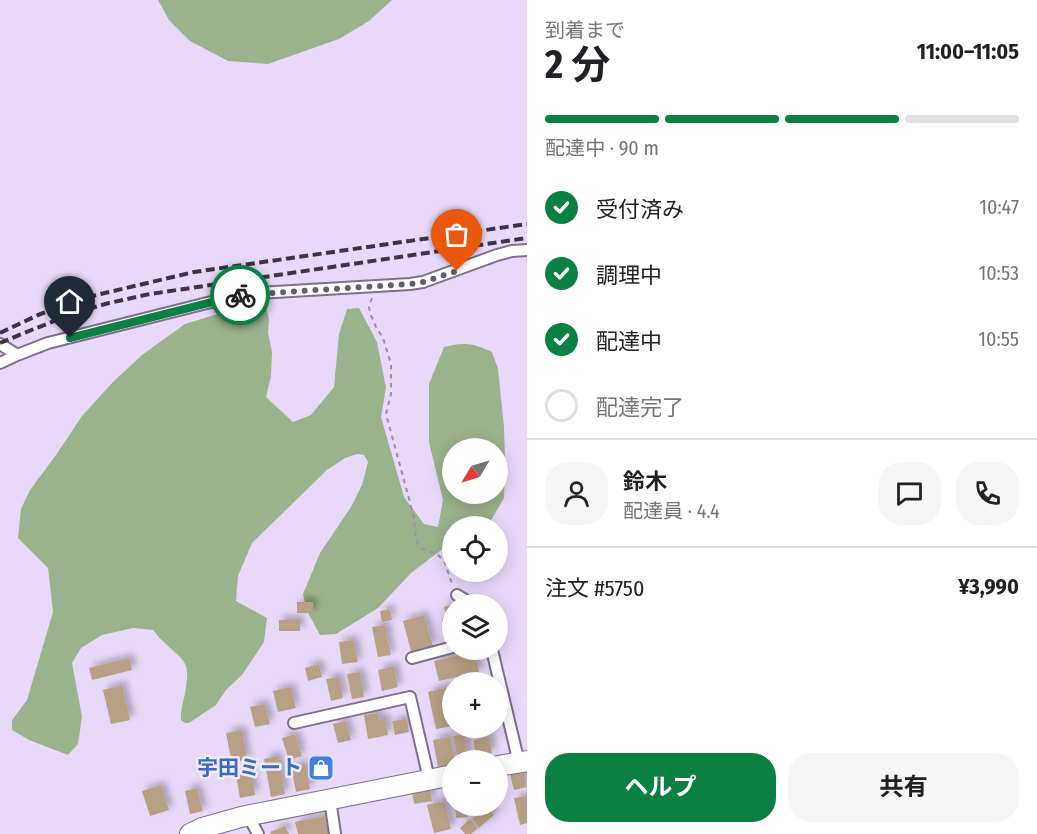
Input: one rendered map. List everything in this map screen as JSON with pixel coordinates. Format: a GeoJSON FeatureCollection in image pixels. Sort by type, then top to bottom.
{"type":"FeatureCollection","features":[{"type":"Feature","properties":{"kind":"highway"},"geometry":{"type":"LineString","coordinates":[[508,764],[523,762]]}},
{"type":"Feature","properties":{"kind":"highway"},"geometry":{"type":"LineString","coordinates":[[190,834],[202,828],[248,815],[442,777]]}},
{"type":"Feature","properties":{"kind":"street"},"geometry":{"type":"LineString","coordinates":[[0,363],[48,344],[243,294],[423,282],[497,255],[527,250]]}},
{"type":"Feature","properties":{"kind":"street"},"geometry":{"type":"LineString","coordinates":[[0,344],[17,355]]}},
{"type":"Feature","properties":{"kind":"street"},"geometry":{"type":"LineString","coordinates":[[412,658],[442,650]]}},
{"type":"Feature","properties":{"kind":"street"},"geometry":{"type":"LineString","coordinates":[[495,660],[523,762]]}},
{"type":"Feature","properties":{"kind":"street"},"geometry":{"type":"LineString","coordinates":[[294,723],[410,697],[429,779]]}},
{"type":"Feature","properties":{"kind":"street"},"geometry":{"type":"LineString","coordinates":[[330,799],[335,834]]}},
{"type":"Feature","properties":{"kind":"street"},"geometry":{"type":"LineString","coordinates":[[248,815],[258,834]]}},
{"type":"Feature","properties":{"kind":"path"},"geometry":{"type":"LineString","coordinates":[[375,286],[369,307],[376,327],[383,338],[391,364],[391,394],[386,414],[414,518],[416,540],[422,548],[438,555],[445,563],[457,594]]}},
{"type":"Feature","properties":{"kind":"green space"},"geometry":{"type":"Polygon","coordinates":[[[158,0],[392,0],[369,21],[339,39],[268,64],[228,61],[190,41],[169,20],[158,0]]]}},
{"type":"Feature","properties":{"kind":"green space"},"geometry":{"type":"Polygon","coordinates":[[[260,303],[266,307],[272,352],[271,376],[266,397],[293,422],[311,415],[334,387],[339,334],[347,309],[359,308],[377,342],[386,388],[381,417],[404,497],[424,524],[438,527],[442,504],[501,504],[494,516],[442,516],[442,549],[411,573],[378,608],[336,634],[320,635],[307,611],[303,594],[320,553],[351,507],[362,485],[368,462],[364,455],[357,454],[345,458],[327,470],[252,543],[238,576],[236,601],[267,618],[264,642],[242,675],[226,690],[216,705],[189,723],[185,723],[181,720],[181,712],[187,671],[181,658],[153,630],[133,628],[102,635],[81,648],[72,663],[82,717],[78,744],[68,755],[29,740],[12,730],[12,720],[27,700],[53,612],[48,568],[18,538],[21,509],[30,490],[82,416],[142,355],[185,324],[250,304],[260,303]]]}},
{"type":"Feature","properties":{"kind":"green space"},"geometry":{"type":"Polygon","coordinates":[[[468,344],[492,352],[498,369],[504,438],[442,438],[442,496],[429,442],[429,384],[444,347],[468,344]]]}},
{"type":"Feature","properties":{"kind":"building"},"geometry":{"type":"Polygon","coordinates":[[[297,602],[313,602],[313,613],[297,613],[297,602]]]}},
{"type":"Feature","properties":{"kind":"building"},"geometry":{"type":"Polygon","coordinates":[[[390,609],[392,620],[382,622],[380,611],[390,609]]]}},
{"type":"Feature","properties":{"kind":"building"},"geometry":{"type":"Polygon","coordinates":[[[424,615],[433,646],[411,651],[403,621],[424,615]]]}},
{"type":"Feature","properties":{"kind":"building"},"geometry":{"type":"Polygon","coordinates":[[[279,620],[300,620],[300,631],[279,631],[279,620]]]}},
{"type":"Feature","properties":{"kind":"building"},"geometry":{"type":"Polygon","coordinates":[[[385,625],[391,655],[378,657],[372,627],[385,625]]]}},
{"type":"Feature","properties":{"kind":"building"},"geometry":{"type":"Polygon","coordinates":[[[354,640],[358,662],[342,664],[339,642],[354,640]]]}},
{"type":"Feature","properties":{"kind":"building"},"geometry":{"type":"Polygon","coordinates":[[[129,658],[132,670],[92,680],[89,668],[129,658]]]}},
{"type":"Feature","properties":{"kind":"building"},"geometry":{"type":"Polygon","coordinates":[[[442,659],[476,660],[479,672],[442,672],[442,680],[439,681],[434,661],[442,659]]]}},
{"type":"Feature","properties":{"kind":"building"},"geometry":{"type":"Polygon","coordinates":[[[319,664],[322,677],[308,681],[305,668],[319,664]]]}},
{"type":"Feature","properties":{"kind":"building"},"geometry":{"type":"Polygon","coordinates":[[[394,666],[398,687],[382,691],[378,670],[394,666]]]}},
{"type":"Feature","properties":{"kind":"building"},"geometry":{"type":"Polygon","coordinates":[[[360,672],[364,697],[352,699],[347,674],[360,672]]]}},
{"type":"Feature","properties":{"kind":"building"},"geometry":{"type":"Polygon","coordinates":[[[339,677],[343,698],[331,701],[326,679],[339,677]]]}},
{"type":"Feature","properties":{"kind":"building"},"geometry":{"type":"Polygon","coordinates":[[[122,685],[130,720],[111,724],[103,690],[122,685]]]}},
{"type":"Feature","properties":{"kind":"building"},"geometry":{"type":"Polygon","coordinates":[[[291,687],[296,708],[278,712],[273,691],[291,687]]]}},
{"type":"Feature","properties":{"kind":"building"},"geometry":{"type":"Polygon","coordinates":[[[442,689],[442,728],[436,729],[428,692],[442,689]]]}},
{"type":"Feature","properties":{"kind":"building"},"geometry":{"type":"Polygon","coordinates":[[[265,704],[270,724],[255,727],[250,707],[265,704]]]}},
{"type":"Feature","properties":{"kind":"building"},"geometry":{"type":"Polygon","coordinates":[[[378,713],[380,720],[386,718],[388,735],[368,739],[364,715],[378,713]]]}},
{"type":"Feature","properties":{"kind":"building"},"geometry":{"type":"Polygon","coordinates":[[[407,719],[409,732],[395,735],[392,721],[407,719]]]}},
{"type":"Feature","properties":{"kind":"building"},"geometry":{"type":"Polygon","coordinates":[[[346,721],[351,740],[338,743],[333,724],[346,721]]]}},
{"type":"Feature","properties":{"kind":"building"},"geometry":{"type":"Polygon","coordinates":[[[242,730],[247,760],[232,763],[226,733],[242,730]]]}},
{"type":"Feature","properties":{"kind":"building"},"geometry":{"type":"Polygon","coordinates":[[[295,734],[302,756],[289,760],[282,738],[295,734]]]}},
{"type":"Feature","properties":{"kind":"building"},"geometry":{"type":"Polygon","coordinates":[[[450,738],[453,750],[442,750],[442,766],[438,767],[433,740],[450,738]]]}},
{"type":"Feature","properties":{"kind":"building"},"geometry":{"type":"Polygon","coordinates":[[[453,738],[465,738],[468,750],[456,750],[453,738]]]}},
{"type":"Feature","properties":{"kind":"building"},"geometry":{"type":"Polygon","coordinates":[[[489,738],[491,750],[475,750],[473,740],[489,738]]]}},
{"type":"Feature","properties":{"kind":"building"},"geometry":{"type":"Polygon","coordinates":[[[278,756],[285,794],[271,797],[264,759],[278,756]]]}},
{"type":"Feature","properties":{"kind":"building"},"geometry":{"type":"Polygon","coordinates":[[[305,764],[310,789],[296,792],[291,767],[305,764]]]}},
{"type":"Feature","properties":{"kind":"building"},"geometry":{"type":"Polygon","coordinates":[[[524,771],[527,787],[514,790],[510,774],[524,771]]]}},
{"type":"Feature","properties":{"kind":"building"},"geometry":{"type":"Polygon","coordinates":[[[252,773],[255,795],[240,798],[236,775],[252,773]]]}},
{"type":"Feature","properties":{"kind":"building"},"geometry":{"type":"Polygon","coordinates":[[[161,785],[169,810],[150,816],[142,791],[161,785]]]}},
{"type":"Feature","properties":{"kind":"building"},"geometry":{"type":"Polygon","coordinates":[[[197,788],[203,811],[190,814],[185,791],[197,788]]]}},
{"type":"Feature","properties":{"kind":"building"},"geometry":{"type":"Polygon","coordinates":[[[430,789],[432,801],[414,804],[412,791],[430,789]]]}},
{"type":"Feature","properties":{"kind":"building"},"geometry":{"type":"Polygon","coordinates":[[[527,796],[527,823],[520,825],[514,798],[527,796]]]}},
{"type":"Feature","properties":{"kind":"building"},"geometry":{"type":"Polygon","coordinates":[[[442,802],[442,816],[448,816],[451,829],[434,833],[427,805],[442,802]]]}},
{"type":"Feature","properties":{"kind":"building"},"geometry":{"type":"Polygon","coordinates":[[[325,816],[329,834],[298,834],[295,822],[325,816]]]}},
{"type":"Feature","properties":{"kind":"building"},"geometry":{"type":"Polygon","coordinates":[[[476,816],[493,816],[479,828],[472,819],[476,816]]]}},
{"type":"Feature","properties":{"kind":"building"},"geometry":{"type":"Polygon","coordinates":[[[470,819],[478,828],[471,834],[465,834],[460,828],[470,819]]]}},
{"type":"Feature","properties":{"kind":"building"},"geometry":{"type":"Polygon","coordinates":[[[285,826],[289,834],[271,834],[270,832],[285,826]]]}},
{"type":"Feature","properties":{"kind":"railway"},"geometry":{"type":"LineString","coordinates":[[0,333],[38,315],[88,297],[194,272],[527,224]]}},
{"type":"Feature","properties":{"kind":"railway"},"geometry":{"type":"LineString","coordinates":[[0,343],[81,311],[150,294],[527,238]]}},
{"type":"Feature","properties":{"kind":"way so far"},"geometry":{"type":"LineString","coordinates":[[240,295],[410,284],[457,271]]}},
{"type":"Feature","properties":{"kind":"place","name":"宇田ミート"},"geometry":{"type":"Point","coordinates":[321,768]}},
{"type":"Feature","properties":{"kind":"route"},"geometry":{"type":"LineString","coordinates":[[70,338],[240,295]]}}]}
